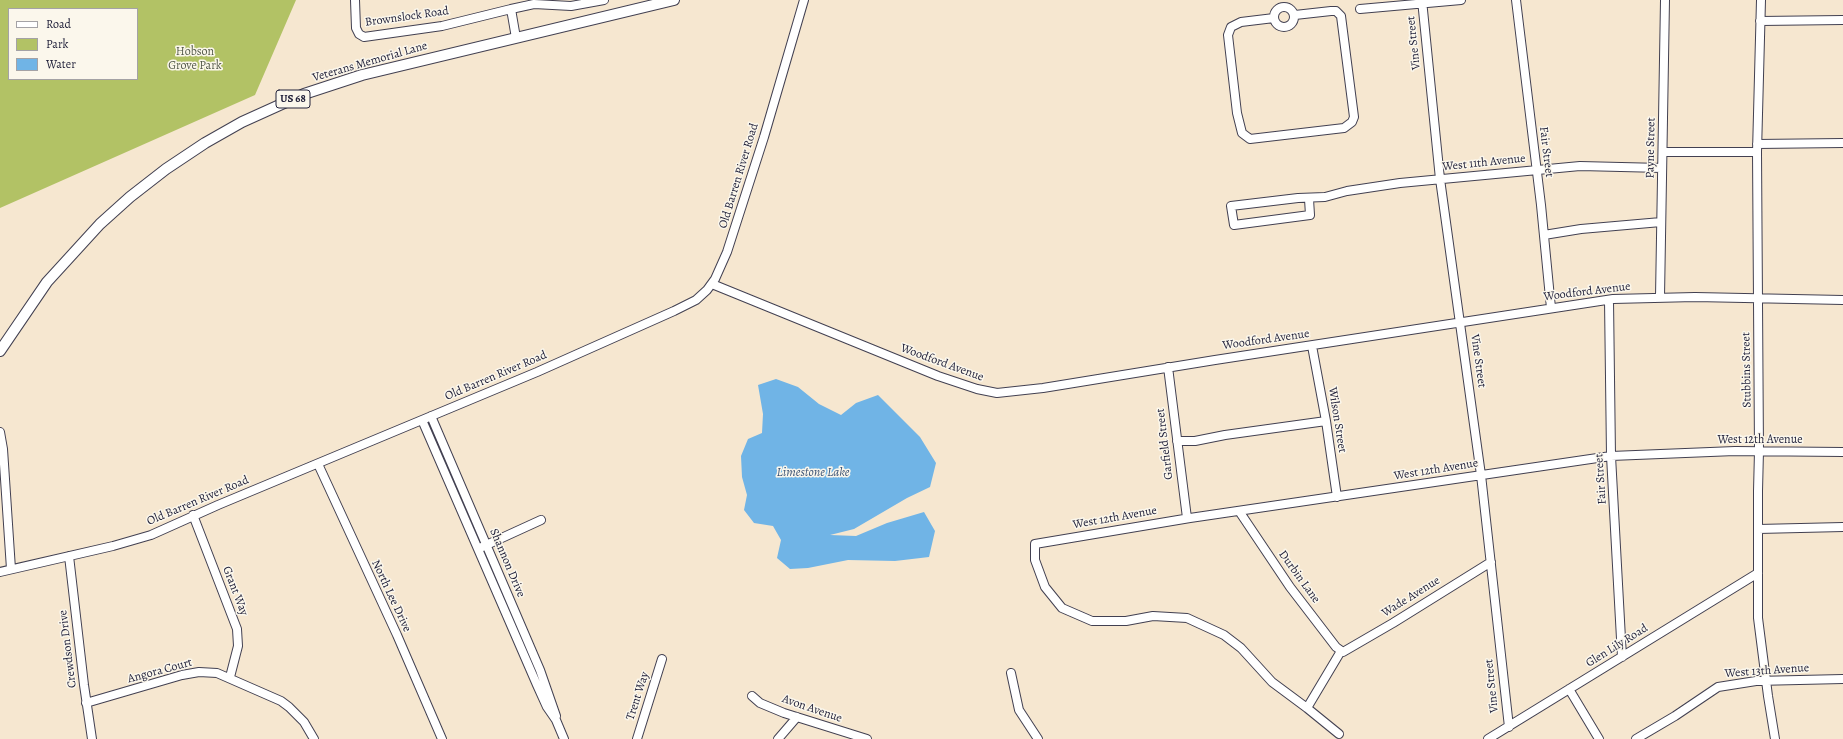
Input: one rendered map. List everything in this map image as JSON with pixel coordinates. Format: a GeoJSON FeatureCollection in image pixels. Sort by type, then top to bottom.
{"type":"FeatureCollection","features":[{"type":"Feature","properties":{"kind":"main road","name":"Veterans Memorial Lane"},"geometry":{"type":"LineString","coordinates":[[1,346],[50,279],[100,224],[150,181],[201,145],[261,113],[328,86],[387,69],[674,0]]}},
{"type":"Feature","properties":{"kind":"street","name":"Brownslock Road"},"geometry":{"type":"LineString","coordinates":[[355,0],[356,28],[360,35],[366,38],[442,26],[511,8]]}},
{"type":"Feature","properties":{"kind":"street"},"geometry":{"type":"LineString","coordinates":[[516,38],[511,8],[534,4],[572,6],[604,0]]}},
{"type":"Feature","properties":{"kind":"street","name":"Old Barren River Road"},"geometry":{"type":"LineString","coordinates":[[0,572],[137,539],[162,530],[193,515],[422,420],[674,311],[696,300],[712,284],[724,262],[804,0]]}},
{"type":"Feature","properties":{"kind":"street"},"geometry":{"type":"LineString","coordinates":[[1360,9],[1422,2],[1461,0]]}},
{"type":"Feature","properties":{"kind":"street","name":"Fair Street"},"geometry":{"type":"LineString","coordinates":[[1516,0],[1537,169],[1551,308]]}},
{"type":"Feature","properties":{"kind":"street","name":"Payne Street"},"geometry":{"type":"LineString","coordinates":[[1660,297],[1665,0]]}},
{"type":"Feature","properties":{"kind":"street","name":"Stubbins Street"},"geometry":{"type":"LineString","coordinates":[[1761,0],[1757,148],[1759,451],[1758,627],[1775,739]]}},
{"type":"Feature","properties":{"kind":"street","name":"Vine Street"},"geometry":{"type":"LineString","coordinates":[[1422,2],[1440,179],[1481,475],[1509,726]]}},
{"type":"Feature","properties":{"kind":"street"},"geometry":{"type":"LineString","coordinates":[[1282,3],[1291,9],[1294,15],[1292,24],[1286,27],[1279,26],[1274,18],[1275,11],[1282,3]]}},
{"type":"Feature","properties":{"kind":"street"},"geometry":{"type":"LineString","coordinates":[[1274,18],[1241,22],[1231,27],[1228,35],[1239,127],[1242,133],[1250,139],[1344,128],[1352,122],[1354,117],[1341,16],[1336,12],[1331,11],[1294,15]]}},
{"type":"Feature","properties":{"kind":"street"},"geometry":{"type":"LineString","coordinates":[[1760,21],[1843,20]]}},
{"type":"Feature","properties":{"kind":"street"},"geometry":{"type":"LineString","coordinates":[[1663,152],[1843,143]]}},
{"type":"Feature","properties":{"kind":"street","name":"West 11th Avenue"},"geometry":{"type":"LineString","coordinates":[[1309,199],[1310,215],[1234,225],[1231,206],[1298,198],[1309,199],[1325,197],[1353,190],[1537,169],[1580,166],[1662,168]]}},
{"type":"Feature","properties":{"kind":"street"},"geometry":{"type":"LineString","coordinates":[[1544,235],[1581,229],[1661,222]]}},
{"type":"Feature","properties":{"kind":"street","name":"Woodford Avenue"},"geometry":{"type":"LineString","coordinates":[[712,284],[938,376],[986,392],[1008,393],[1608,300],[1660,297],[1843,300]]}},
{"type":"Feature","properties":{"kind":"street","name":"Fair Street"},"geometry":{"type":"LineString","coordinates":[[1608,300],[1611,456],[1622,657]]}},
{"type":"Feature","properties":{"kind":"street","name":"Wilson Street"},"geometry":{"type":"LineString","coordinates":[[1312,346],[1326,421],[1337,497]]}},
{"type":"Feature","properties":{"kind":"street","name":"Garfield Street"},"geometry":{"type":"LineString","coordinates":[[1168,367],[1187,518]]}},
{"type":"Feature","properties":{"kind":"street","name":"Shannon Drive"},"geometry":{"type":"LineString","coordinates":[[431,416],[551,699],[556,720]]}},
{"type":"Feature","properties":{"kind":"street","name":"Shannon Drive"},"geometry":{"type":"LineString","coordinates":[[422,420],[516,638],[542,696],[556,720],[564,739]]}},
{"type":"Feature","properties":{"kind":"street"},"geometry":{"type":"LineString","coordinates":[[1177,441],[1195,441],[1225,435],[1326,421]]}},
{"type":"Feature","properties":{"kind":"street"},"geometry":{"type":"LineString","coordinates":[[0,432],[3,449],[11,569]]}},
{"type":"Feature","properties":{"kind":"street","name":"West 12th Avenue"},"geometry":{"type":"LineString","coordinates":[[1307,708],[1272,682],[1242,648],[1224,635],[1187,618],[1153,616],[1126,621],[1092,621],[1062,608],[1045,587],[1035,560],[1035,544],[1187,518],[1611,456],[1670,452],[1843,452]]}},
{"type":"Feature","properties":{"kind":"street","name":"North Lee Drive"},"geometry":{"type":"LineString","coordinates":[[318,464],[397,635],[442,739]]}},
{"type":"Feature","properties":{"kind":"street"},"geometry":{"type":"LineString","coordinates":[[450,485],[458,481]]}},
{"type":"Feature","properties":{"kind":"street","name":"Durbin Lane"},"geometry":{"type":"LineString","coordinates":[[1239,511],[1290,587],[1336,647],[1342,651]]}},
{"type":"Feature","properties":{"kind":"street","name":"Grant Way"},"geometry":{"type":"LineString","coordinates":[[193,515],[237,629],[238,646],[230,677]]}},
{"type":"Feature","properties":{"kind":"street"},"geometry":{"type":"LineString","coordinates":[[477,549],[541,520]]}},
{"type":"Feature","properties":{"kind":"street"},"geometry":{"type":"LineString","coordinates":[[1758,529],[1843,527]]}},
{"type":"Feature","properties":{"kind":"street","name":"Crewdson Drive"},"geometry":{"type":"LineString","coordinates":[[69,556],[86,703],[92,739]]}},
{"type":"Feature","properties":{"kind":"street","name":"Wade Avenue"},"geometry":{"type":"LineString","coordinates":[[1342,651],[1491,562]]}},
{"type":"Feature","properties":{"kind":"street","name":"Glen Lily Road"},"geometry":{"type":"LineString","coordinates":[[1488,739],[1758,573]]}},
{"type":"Feature","properties":{"kind":"street"},"geometry":{"type":"LineString","coordinates":[[516,638],[524,634]]}},
{"type":"Feature","properties":{"kind":"street"},"geometry":{"type":"LineString","coordinates":[[1339,734],[1307,708],[1342,651]]}},
{"type":"Feature","properties":{"kind":"street","name":"Trent Way"},"geometry":{"type":"LineString","coordinates":[[637,739],[662,659]]}},
{"type":"Feature","properties":{"kind":"street","name":"Angora Court"},"geometry":{"type":"LineString","coordinates":[[86,703],[165,679],[191,673],[208,672],[230,677],[273,697],[289,707],[304,722],[314,739]]}},
{"type":"Feature","properties":{"kind":"street"},"geometry":{"type":"LineString","coordinates":[[1011,673],[1019,710],[1038,739]]}},
{"type":"Feature","properties":{"kind":"street","name":"West 13th Avenue"},"geometry":{"type":"LineString","coordinates":[[1636,739],[1675,716],[1718,687],[1766,681],[1843,679]]}},
{"type":"Feature","properties":{"kind":"street"},"geometry":{"type":"LineString","coordinates":[[1569,689],[1599,739]]}},
{"type":"Feature","properties":{"kind":"street","name":"Avon Avenue"},"geometry":{"type":"LineString","coordinates":[[752,696],[760,703],[797,717],[867,739]]}},
{"type":"Feature","properties":{"kind":"street"},"geometry":{"type":"LineString","coordinates":[[778,739],[797,717]]}},
{"type":"Feature","properties":{"kind":"green space","name":"Hobson Grove Park"},"geometry":{"type":"Polygon","coordinates":[[[0,0],[296,0],[255,95],[0,208],[0,0]]]}},
{"type":"Feature","properties":{"kind":"water","name":"Limestone Lake"},"geometry":{"type":"Polygon","coordinates":[[[776,379],[798,387],[819,404],[841,415],[856,403],[878,395],[920,437],[936,463],[930,487],[907,498],[854,529],[830,535],[856,536],[887,523],[924,512],[935,531],[929,557],[895,561],[848,560],[808,568],[790,569],[777,558],[781,540],[773,526],[754,523],[744,510],[747,495],[742,477],[741,456],[748,439],[762,433],[763,414],[758,385],[776,379]]]}}]}
